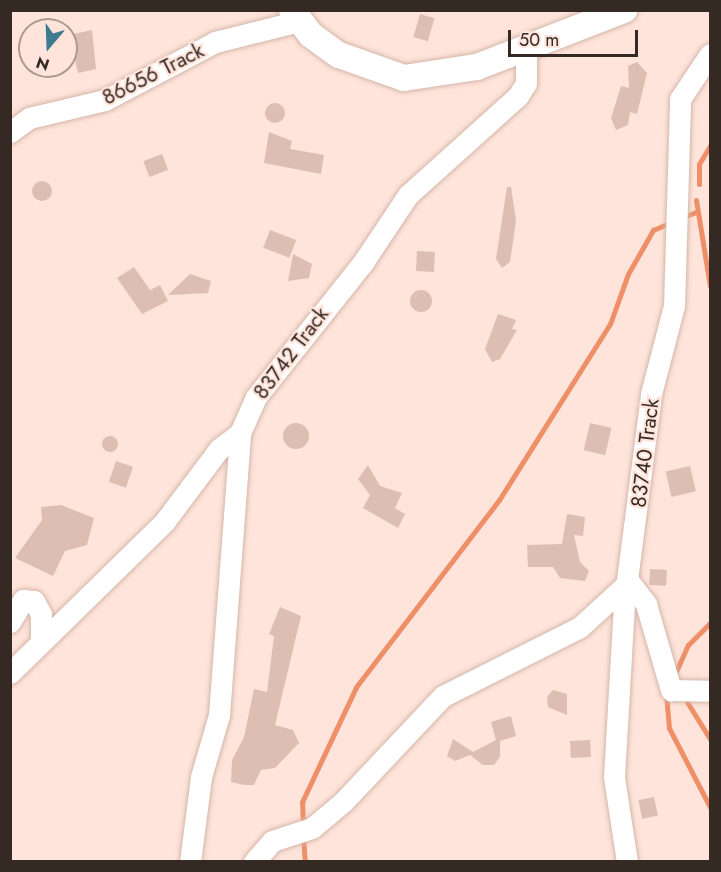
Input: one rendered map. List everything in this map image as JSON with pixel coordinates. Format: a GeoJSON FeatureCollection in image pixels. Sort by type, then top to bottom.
{"type":"FeatureCollection","features":[{"type":"Feature","properties":{"kind":"street"},"geometry":{"type":"LineString","coordinates":[[296,16],[339,55],[404,78],[451,73],[526,50],[624,10]]}},
{"type":"Feature","properties":{"kind":"street","name":"86656 Track"},"geometry":{"type":"LineString","coordinates":[[10,132],[29,118],[105,100],[215,42],[296,16]]}},
{"type":"Feature","properties":{"kind":"street","name":"83742 Track"},"geometry":{"type":"LineString","coordinates":[[10,673],[165,521],[219,449],[240,433],[256,397],[364,261],[408,195],[518,96],[526,83],[526,50]]}},
{"type":"Feature","properties":{"kind":"street","name":"83740 Track"},"geometry":{"type":"LineString","coordinates":[[627,861],[614,777],[629,582],[651,394],[674,306],[680,99],[711,54]]}},
{"type":"Feature","properties":{"kind":"street"},"geometry":{"type":"LineString","coordinates":[[190,861],[201,777],[219,715],[240,433]]}},
{"type":"Feature","properties":{"kind":"street"},"geometry":{"type":"LineString","coordinates":[[254,861],[272,840],[312,828],[343,802],[443,696],[580,627],[629,582],[646,604],[671,690],[711,691]]}},
{"type":"Feature","properties":{"kind":"street"},"geometry":{"type":"LineString","coordinates":[[10,622],[23,600],[34,601],[41,614],[41,641]]}},
{"type":"Feature","properties":{"kind":"building"},"geometry":{"type":"Polygon","coordinates":[[[420,14],[434,18],[428,41],[413,37],[420,14]]]}},
{"type":"Feature","properties":{"kind":"building"},"geometry":{"type":"Polygon","coordinates":[[[92,30],[96,69],[78,73],[78,33],[92,30]]]}},
{"type":"Feature","properties":{"kind":"building"},"geometry":{"type":"Polygon","coordinates":[[[637,62],[647,73],[637,114],[630,112],[628,125],[616,130],[611,118],[621,86],[629,88],[628,66],[637,62]]]}},
{"type":"Feature","properties":{"kind":"building"},"geometry":{"type":"Polygon","coordinates":[[[275,103],[282,106],[285,113],[282,120],[275,123],[268,120],[265,113],[268,106],[275,103]]]}},
{"type":"Feature","properties":{"kind":"building"},"geometry":{"type":"Polygon","coordinates":[[[269,132],[292,141],[290,149],[324,155],[321,174],[264,163],[269,132]]]}},
{"type":"Feature","properties":{"kind":"building"},"geometry":{"type":"Polygon","coordinates":[[[162,154],[168,170],[149,177],[143,161],[162,154]]]}},
{"type":"Feature","properties":{"kind":"building"},"geometry":{"type":"Polygon","coordinates":[[[38,181],[46,181],[52,187],[52,195],[46,201],[38,201],[32,195],[32,187],[38,181]]]}},
{"type":"Feature","properties":{"kind":"building"},"geometry":{"type":"Polygon","coordinates":[[[507,187],[511,187],[516,221],[510,262],[502,268],[496,259],[507,187]]]}},
{"type":"Feature","properties":{"kind":"building"},"geometry":{"type":"Polygon","coordinates":[[[270,230],[296,240],[289,258],[263,248],[270,230]]]}},
{"type":"Feature","properties":{"kind":"building"},"geometry":{"type":"Polygon","coordinates":[[[417,251],[435,252],[434,272],[416,271],[417,251]]]}},
{"type":"Feature","properties":{"kind":"building"},"geometry":{"type":"Polygon","coordinates":[[[293,254],[312,264],[309,278],[288,281],[293,254]]]}},
{"type":"Feature","properties":{"kind":"building"},"geometry":{"type":"Polygon","coordinates":[[[134,267],[150,290],[160,285],[168,301],[142,314],[117,278],[134,267]]]}},
{"type":"Feature","properties":{"kind":"building"},"geometry":{"type":"Polygon","coordinates":[[[190,274],[211,281],[208,293],[168,295],[190,274]]]}},
{"type":"Feature","properties":{"kind":"building"},"geometry":{"type":"Polygon","coordinates":[[[421,290],[429,293],[432,301],[429,309],[421,312],[413,309],[410,301],[413,293],[421,290]]]}},
{"type":"Feature","properties":{"kind":"building"},"geometry":{"type":"Polygon","coordinates":[[[498,314],[516,320],[512,329],[517,330],[500,359],[492,362],[485,349],[498,314]]]}},
{"type":"Feature","properties":{"kind":"building"},"geometry":{"type":"Polygon","coordinates":[[[296,423],[305,427],[309,436],[305,445],[296,449],[287,445],[283,436],[287,427],[296,423]]]}},
{"type":"Feature","properties":{"kind":"building"},"geometry":{"type":"Polygon","coordinates":[[[590,423],[611,428],[605,455],[584,450],[590,423]]]}},
{"type":"Feature","properties":{"kind":"building"},"geometry":{"type":"Polygon","coordinates":[[[110,436],[116,438],[118,444],[116,450],[110,452],[104,450],[102,444],[104,438],[110,436]]]}},
{"type":"Feature","properties":{"kind":"building"},"geometry":{"type":"Polygon","coordinates":[[[116,461],[133,467],[126,488],[109,482],[116,461]]]}},
{"type":"Feature","properties":{"kind":"building"},"geometry":{"type":"Polygon","coordinates":[[[368,465],[380,486],[402,493],[395,508],[405,514],[398,528],[363,508],[370,495],[358,479],[368,465]]]}},
{"type":"Feature","properties":{"kind":"building"},"geometry":{"type":"Polygon","coordinates":[[[690,466],[696,491],[671,497],[666,472],[690,466]]]}},
{"type":"Feature","properties":{"kind":"building"},"geometry":{"type":"Polygon","coordinates":[[[61,505],[94,518],[87,545],[65,551],[53,576],[15,558],[42,520],[41,507],[61,505]]]}},
{"type":"Feature","properties":{"kind":"building"},"geometry":{"type":"Polygon","coordinates":[[[567,514],[585,517],[583,536],[574,535],[580,562],[589,571],[585,581],[560,578],[553,567],[528,567],[527,545],[562,544],[567,514]]]}},
{"type":"Feature","properties":{"kind":"building"},"geometry":{"type":"Polygon","coordinates":[[[650,569],[667,570],[666,586],[649,585],[650,569]]]}},
{"type":"Feature","properties":{"kind":"building"},"geometry":{"type":"Polygon","coordinates":[[[280,607],[301,616],[275,725],[293,730],[299,743],[275,768],[261,770],[254,785],[231,782],[232,760],[244,737],[254,689],[267,692],[274,636],[269,634],[280,607]]]}},
{"type":"Feature","properties":{"kind":"building"},"geometry":{"type":"Polygon","coordinates":[[[553,690],[567,694],[567,715],[548,707],[547,697],[553,690]]]}},
{"type":"Feature","properties":{"kind":"building"},"geometry":{"type":"Polygon","coordinates":[[[511,716],[516,736],[500,741],[500,757],[494,765],[483,765],[470,755],[455,761],[447,756],[453,739],[473,752],[496,740],[491,722],[511,716]]]}},
{"type":"Feature","properties":{"kind":"building"},"geometry":{"type":"Polygon","coordinates":[[[590,740],[591,757],[571,758],[570,741],[590,740]]]}},
{"type":"Feature","properties":{"kind":"building"},"geometry":{"type":"Polygon","coordinates":[[[654,797],[658,816],[642,819],[638,800],[654,797]]]}},
{"type":"Feature","properties":{"kind":"waterway"},"geometry":{"type":"LineString","coordinates":[[699,184],[699,164],[710,146]]}},
{"type":"Feature","properties":{"kind":"waterway"},"geometry":{"type":"LineString","coordinates":[[696,200],[710,286]]}},
{"type":"Feature","properties":{"kind":"waterway"},"geometry":{"type":"LineString","coordinates":[[681,218],[698,211]]}},
{"type":"Feature","properties":{"kind":"waterway"},"geometry":{"type":"LineString","coordinates":[[303,827],[302,802],[356,687],[499,500],[610,324],[628,274],[653,230],[672,222]]}},
{"type":"Feature","properties":{"kind":"waterway"},"geometry":{"type":"LineString","coordinates":[[674,676],[688,645],[710,623]]}},
{"type":"Feature","properties":{"kind":"waterway"},"geometry":{"type":"LineString","coordinates":[[666,694],[669,728],[710,807]]}},
{"type":"Feature","properties":{"kind":"waterway"},"geometry":{"type":"LineString","coordinates":[[687,702],[710,739]]}},
{"type":"Feature","properties":{"kind":"waterway"},"geometry":{"type":"LineString","coordinates":[[303,836],[305,862]]}}]}
